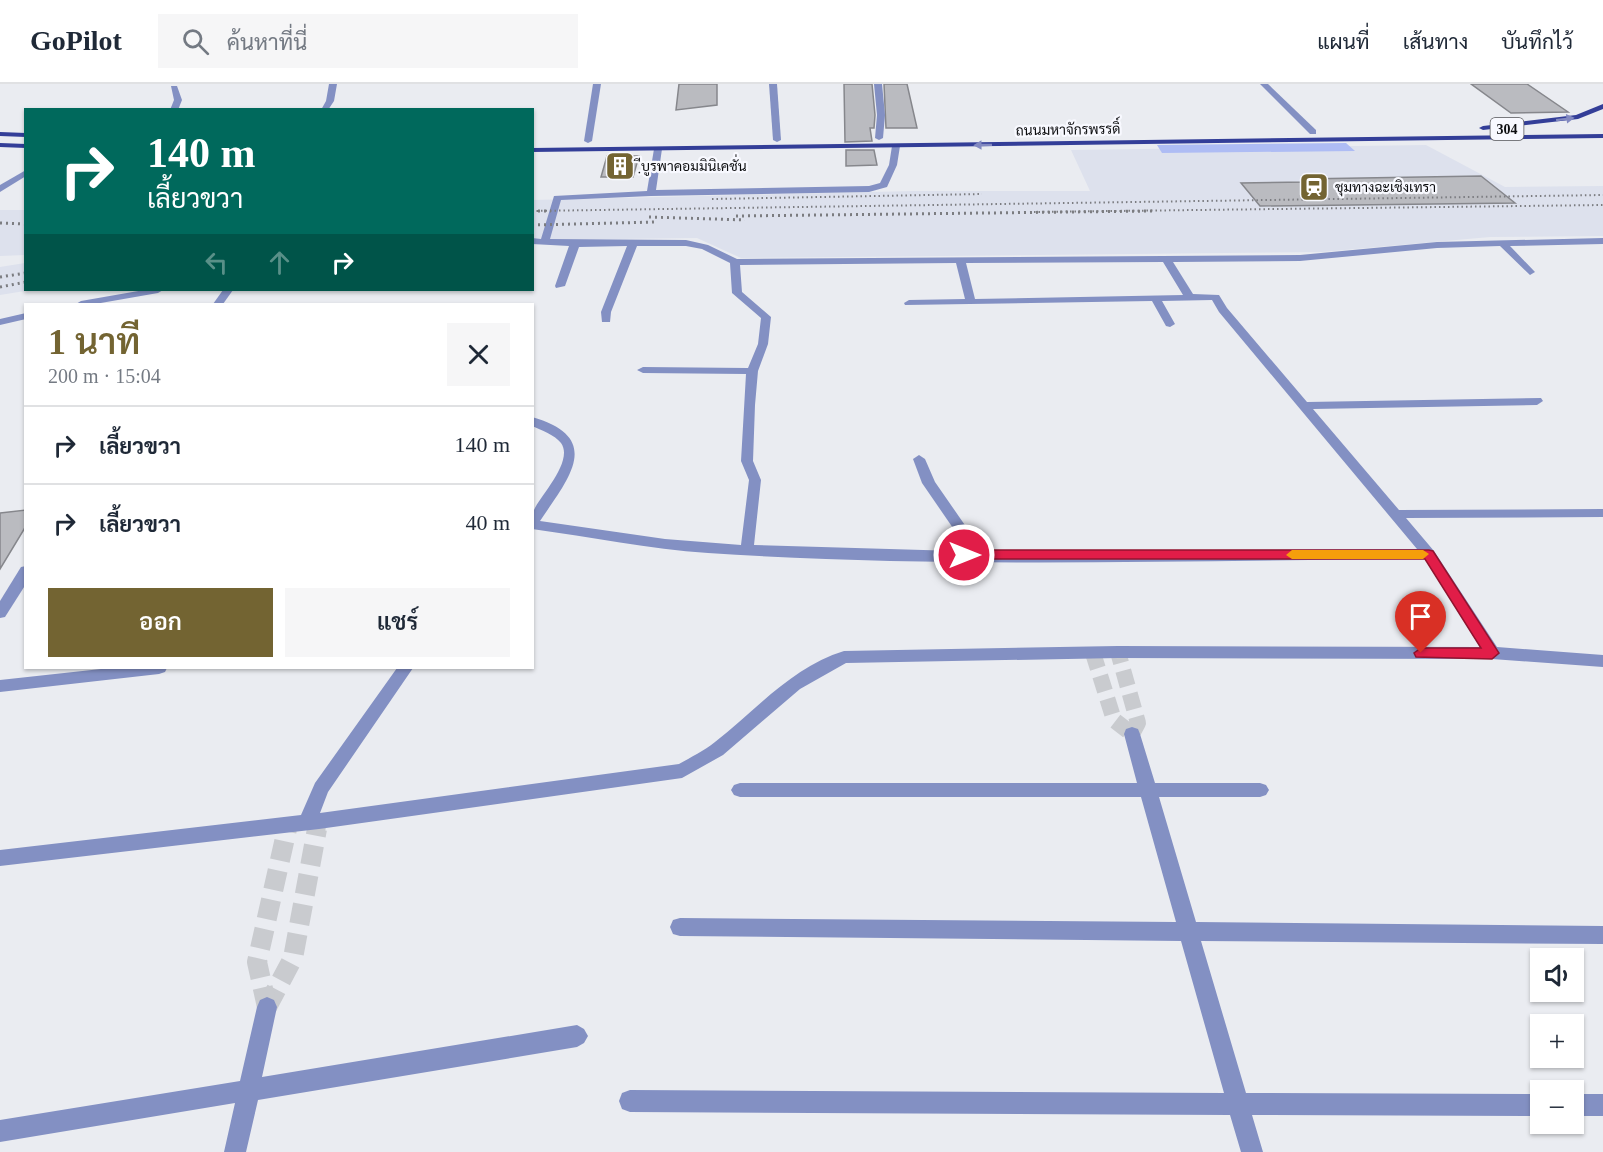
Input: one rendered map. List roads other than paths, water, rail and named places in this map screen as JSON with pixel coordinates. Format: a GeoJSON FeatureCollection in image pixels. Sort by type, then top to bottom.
{"type":"FeatureCollection","features":[{"type":"Feature","properties":{"kind":"main road"},"geometry":{"type":"LineString","coordinates":[[1466,130],[1578,117],[1603,106]]}},
{"type":"Feature","properties":{"kind":"main road","name":"ถนนมหาจักรพรรดิ์"},"geometry":{"type":"LineString","coordinates":[[534,142],[1603,128]]}},
{"type":"Feature","properties":{"kind":"main road"},"geometry":{"type":"LineString","coordinates":[[0,134],[24,135]]}},
{"type":"Feature","properties":{"kind":"main road","name":"ถนนมหาจักรพรรดิ์"},"geometry":{"type":"LineString","coordinates":[[534,150],[1603,136]]}},
{"type":"Feature","properties":{"kind":"main road"},"geometry":{"type":"LineString","coordinates":[[0,145],[24,146]]}},
{"type":"Feature","properties":{"kind":"street"},"geometry":{"type":"LineString","coordinates":[[325,108],[330,101],[333,84]]}},
{"type":"Feature","properties":{"kind":"street"},"geometry":{"type":"LineString","coordinates":[[588,141],[597,84]]}},
{"type":"Feature","properties":{"kind":"street"},"geometry":{"type":"LineString","coordinates":[[773,84],[777,140]]}},
{"type":"Feature","properties":{"kind":"street"},"geometry":{"type":"LineString","coordinates":[[878,84],[881,115],[879,138]]}},
{"type":"Feature","properties":{"kind":"street"},"geometry":{"type":"LineString","coordinates":[[1264,84],[1313,132]]}},
{"type":"Feature","properties":{"kind":"street"},"geometry":{"type":"LineString","coordinates":[[174,88],[178,100],[175,108]]}},
{"type":"Feature","properties":{"kind":"street"},"geometry":{"type":"LineString","coordinates":[[330,101],[333,108]]}},
{"type":"Feature","properties":{"kind":"street"},"geometry":{"type":"LineString","coordinates":[[545,242],[557,198],[651,193],[869,189],[884,185],[893,165],[896,146]]}},
{"type":"Feature","properties":{"kind":"street"},"geometry":{"type":"LineString","coordinates":[[651,193],[658,149]]}},
{"type":"Feature","properties":{"kind":"street"},"geometry":{"type":"LineString","coordinates":[[0,189],[24,173]]}},
{"type":"Feature","properties":{"kind":"street"},"geometry":{"type":"LineString","coordinates":[[534,241],[575,244],[686,243],[705,247],[735,262],[1330,256],[1437,245],[1603,241]]}},
{"type":"Feature","properties":{"kind":"street"},"geometry":{"type":"LineString","coordinates":[[1501,242],[1530,272]]}},
{"type":"Feature","properties":{"kind":"street"},"geometry":{"type":"LineString","coordinates":[[560,286],[575,244]]}},
{"type":"Feature","properties":{"kind":"street"},"geometry":{"type":"LineString","coordinates":[[606,320],[606,312],[633,244]]}},
{"type":"Feature","properties":{"kind":"street"},"geometry":{"type":"LineString","coordinates":[[1166,258],[1190,298]]}},
{"type":"Feature","properties":{"kind":"street"},"geometry":{"type":"LineString","coordinates":[[960,260],[972,302]]}},
{"type":"Feature","properties":{"kind":"street"},"geometry":{"type":"LineString","coordinates":[[735,262],[737,293],[766,317],[763,344],[752,371],[747,461],[755,480],[747,549]]}},
{"type":"Feature","properties":{"kind":"street"},"geometry":{"type":"LineString","coordinates":[[86,303],[152,291]]}},
{"type":"Feature","properties":{"kind":"street"},"geometry":{"type":"LineString","coordinates":[[909,303],[1215,297],[1223,310],[1429,554],[1492,653]]}},
{"type":"Feature","properties":{"kind":"street"},"geometry":{"type":"LineString","coordinates":[[1155,298],[1170,324]]}},
{"type":"Feature","properties":{"kind":"street"},"geometry":{"type":"LineString","coordinates":[[0,322],[24,316]]}},
{"type":"Feature","properties":{"kind":"street"},"geometry":{"type":"LineString","coordinates":[[643,370],[752,371]]}},
{"type":"Feature","properties":{"kind":"street"},"geometry":{"type":"LineString","coordinates":[[1303,406],[1537,400]]}},
{"type":"Feature","properties":{"kind":"street"},"geometry":{"type":"LineString","coordinates":[[534,422],[567,442],[572,451],[569,464],[534,521]]}},
{"type":"Feature","properties":{"kind":"street"},"geometry":{"type":"LineString","coordinates":[[919,459],[929,483],[962,531],[964,555]]}},
{"type":"Feature","properties":{"kind":"street"},"geometry":{"type":"LineString","coordinates":[[1397,514],[1603,513]]}},
{"type":"Feature","properties":{"kind":"street"},"geometry":{"type":"LineString","coordinates":[[534,524],[705,548],[964,555],[1429,554]]}},
{"type":"Feature","properties":{"kind":"street"},"geometry":{"type":"LineString","coordinates":[[0,613],[24,574]]}},
{"type":"Feature","properties":{"kind":"street"},"geometry":{"type":"LineString","coordinates":[[0,858],[307,822],[682,771],[720,748],[800,679],[844,657],[1118,652],[1492,653],[1603,661]]}},
{"type":"Feature","properties":{"kind":"street"},"geometry":{"type":"LineString","coordinates":[[0,686],[150,669]]}},
{"type":"Feature","properties":{"kind":"street"},"geometry":{"type":"LineString","coordinates":[[307,822],[321,788],[404,669]]}},
{"type":"Feature","properties":{"kind":"street"},"geometry":{"type":"LineString","coordinates":[[1131,734],[1149,790],[1251,1152]]}},
{"type":"Feature","properties":{"kind":"street"},"geometry":{"type":"LineString","coordinates":[[740,790],[1260,790]]}},
{"type":"Feature","properties":{"kind":"street"},"geometry":{"type":"LineString","coordinates":[[681,927],[1603,935]]}},
{"type":"Feature","properties":{"kind":"street"},"geometry":{"type":"LineString","coordinates":[[235,1152],[267,1008]]}},
{"type":"Feature","properties":{"kind":"street"},"geometry":{"type":"LineString","coordinates":[[0,1131],[577,1036]]}},
{"type":"Feature","properties":{"kind":"street"},"geometry":{"type":"LineString","coordinates":[[630,1101],[1530,1105]]}},
{"type":"Feature","properties":{"kind":"street"},"geometry":{"type":"LineString","coordinates":[[1584,1105],[1603,1105]]}},
{"type":"Feature","properties":{"kind":"tunnel"},"geometry":{"type":"LineString","coordinates":[[1093,653],[1114,720],[1132,734],[1138,723],[1118,652]]}},
{"type":"Feature","properties":{"kind":"tunnel"},"geometry":{"type":"LineString","coordinates":[[317,831],[319,821]]}},
{"type":"Feature","properties":{"kind":"tunnel"},"geometry":{"type":"LineString","coordinates":[[287,831],[288,825]]}},
{"type":"Feature","properties":{"kind":"tunnel"},"geometry":{"type":"LineString","coordinates":[[287,829],[257,962],[267,1007],[293,958],[317,829]]}},
{"type":"Feature","properties":{"kind":"railway"},"geometry":{"type":"LineString","coordinates":[[712,199],[982,194]]}},
{"type":"Feature","properties":{"kind":"railway"},"geometry":{"type":"LineString","coordinates":[[534,211],[1603,195]]}},
{"type":"Feature","properties":{"kind":"railway"},"geometry":{"type":"LineString","coordinates":[[1034,212],[1603,205]]}},
{"type":"Feature","properties":{"kind":"railway"},"geometry":{"type":"LineString","coordinates":[[534,211],[551,211]]}},
{"type":"Feature","properties":{"kind":"railway"},"geometry":{"type":"LineString","coordinates":[[736,216],[1152,211]]}},
{"type":"Feature","properties":{"kind":"railway"},"geometry":{"type":"LineString","coordinates":[[649,217],[745,220]]}},
{"type":"Feature","properties":{"kind":"railway"},"geometry":{"type":"LineString","coordinates":[[534,225],[657,222]]}},
{"type":"Feature","properties":{"kind":"railway"},"geometry":{"type":"LineString","coordinates":[[0,223],[24,224]]}},
{"type":"Feature","properties":{"kind":"railway"},"geometry":{"type":"LineString","coordinates":[[0,277],[24,273]]}},
{"type":"Feature","properties":{"kind":"railway"},"geometry":{"type":"LineString","coordinates":[[0,287],[24,282]]}},
{"type":"Feature","properties":{"kind":"place","name":"ฺีบูรพาคอมมินิเคชั่น"},"geometry":{"type":"Point","coordinates":[620,166]}},
{"type":"Feature","properties":{"kind":"place","name":"ชุมทางฉะเชิงเทรา"},"geometry":{"type":"Point","coordinates":[1314,187]}}]}
